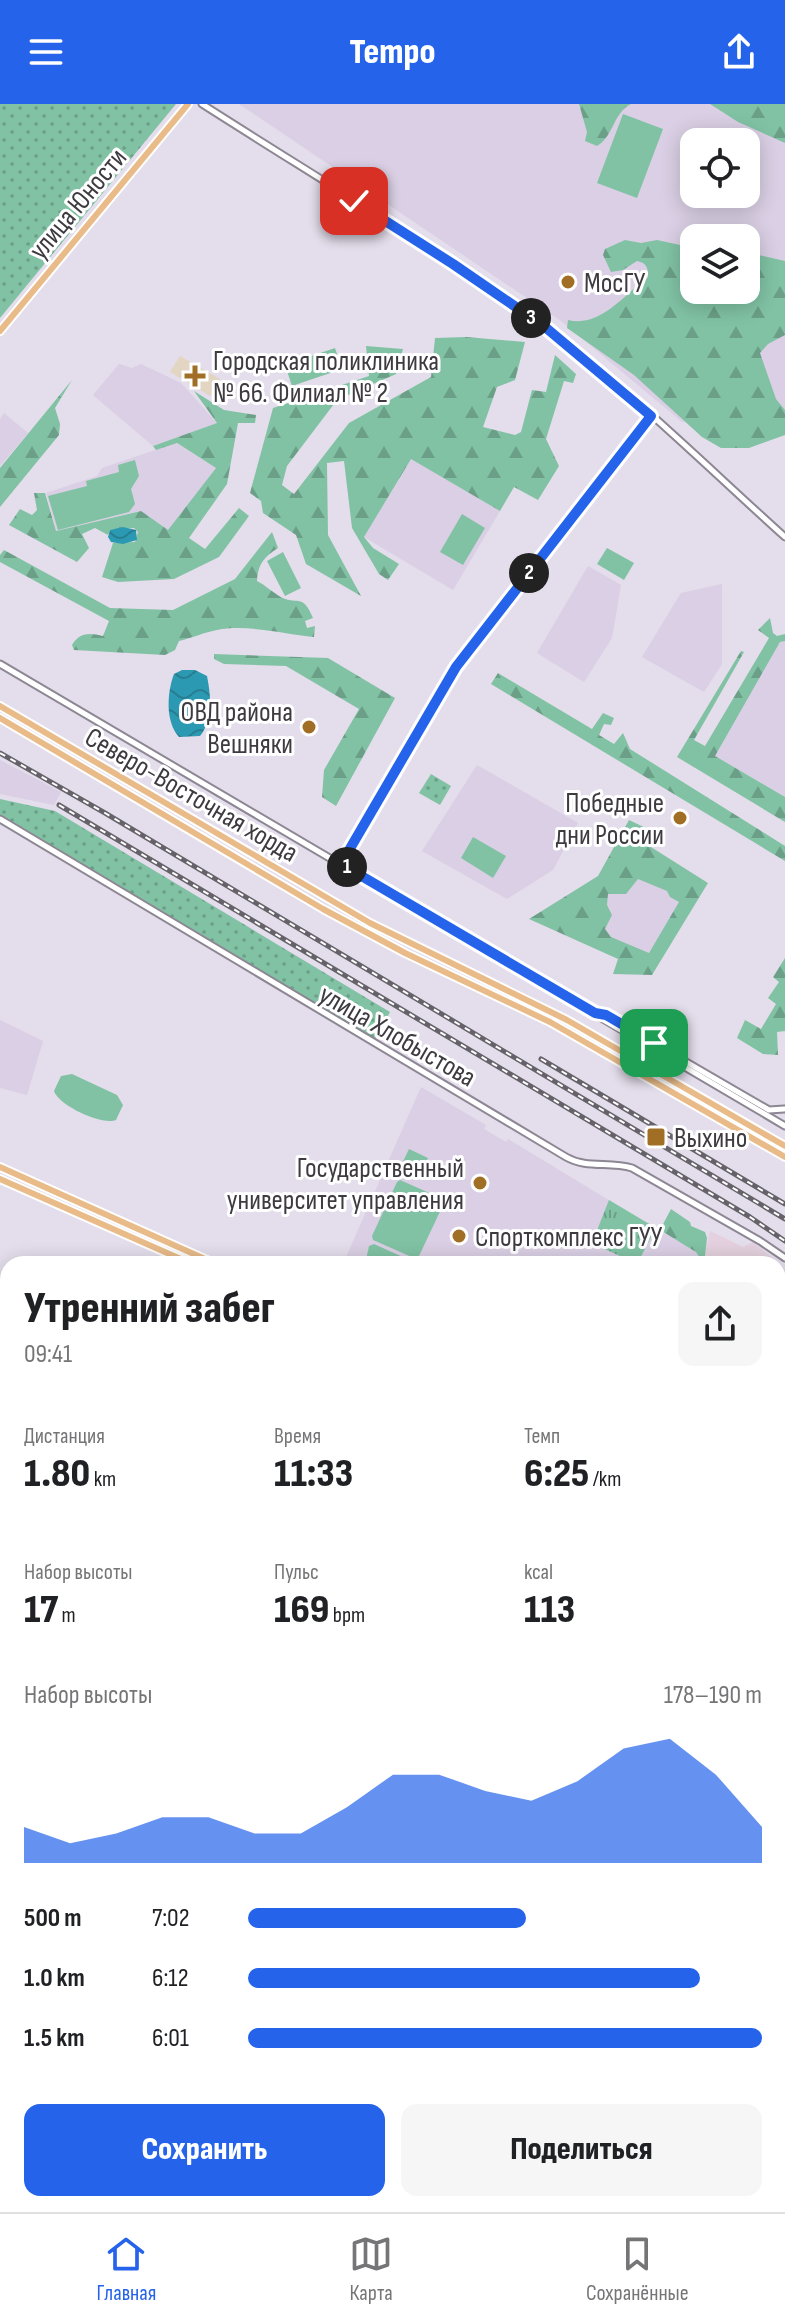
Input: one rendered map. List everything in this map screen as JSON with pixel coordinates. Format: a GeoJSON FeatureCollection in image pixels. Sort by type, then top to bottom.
{"type":"FeatureCollection","features":[{"type":"Feature","properties":{"kind":"main road","name":"улица Юности"},"geometry":{"type":"LineString","coordinates":[[0,331],[188,104]]}},
{"type":"Feature","properties":{"kind":"main road","name":"Северо-Восточная хорда"},"geometry":{"type":"LineString","coordinates":[[0,706],[370,923],[598,1036],[785,1146]]}},
{"type":"Feature","properties":{"kind":"main road","name":"Северо-Восточная хорда"},"geometry":{"type":"LineString","coordinates":[[0,718],[323,909],[573,1035],[785,1157]]}},
{"type":"Feature","properties":{"kind":"main road"},"geometry":{"type":"LineString","coordinates":[[0,1167],[198,1256]]}},
{"type":"Feature","properties":{"kind":"main road"},"geometry":{"type":"LineString","coordinates":[[0,1179],[174,1256]]}},
{"type":"Feature","properties":{"kind":"street"},"geometry":{"type":"LineString","coordinates":[[202,104],[470,275],[545,327],[651,416],[785,537]]}},
{"type":"Feature","properties":{"kind":"street"},"geometry":{"type":"LineString","coordinates":[[341,864],[456,667],[651,416]]}},
{"type":"Feature","properties":{"kind":"street"},"geometry":{"type":"LineString","coordinates":[[0,664],[785,1126]]}},
{"type":"Feature","properties":{"kind":"street","name":"улица Хлобыстова"},"geometry":{"type":"LineString","coordinates":[[0,819],[578,1164],[617,1164],[632,1168],[782,1256]]}},
{"type":"Feature","properties":{"kind":"street"},"geometry":{"type":"LineString","coordinates":[[595,1013],[606,1015],[769,1110],[785,1109]]}},
{"type":"Feature","properties":{"kind":"shaded area"},"geometry":{"type":"Polygon","coordinates":[[[239,104],[785,104],[785,422],[682,422],[561,321],[239,104]]]}},
{"type":"Feature","properties":{"kind":"shaded area","name":"Городская поликлиника № 66. Филиал № 2"},"geometry":{"type":"Polygon","coordinates":[[[180,356],[220,379],[210,396],[170,372],[180,356]]]}},
{"type":"Feature","properties":{"kind":"shaded area"},"geometry":{"type":"Polygon","coordinates":[[[119,364],[132,368],[141,364],[181,383],[217,423],[153,446],[93,395],[119,364]]]}},
{"type":"Feature","properties":{"kind":"shaded area"},"geometry":{"type":"Polygon","coordinates":[[[4,413],[28,433],[0,466],[0,419],[4,413]]]}},
{"type":"Feature","properties":{"kind":"shaded area"},"geometry":{"type":"Polygon","coordinates":[[[176,443],[216,468],[168,531],[140,511],[56,531],[46,493],[97,476],[102,468],[176,443]]]}},
{"type":"Feature","properties":{"kind":"shaded area"},"geometry":{"type":"Polygon","coordinates":[[[411,458],[500,511],[453,590],[364,537],[411,458]]]}},
{"type":"Feature","properties":{"kind":"shaded area"},"geometry":{"type":"Polygon","coordinates":[[[588,566],[621,585],[612,638],[584,682],[537,653],[588,566]]]}},
{"type":"Feature","properties":{"kind":"shaded area"},"geometry":{"type":"Polygon","coordinates":[[[722,584],[722,664],[704,692],[642,657],[681,593],[722,584]]]}},
{"type":"Feature","properties":{"kind":"shaded area"},"geometry":{"type":"Polygon","coordinates":[[[785,641],[785,797],[714,756],[780,642],[785,641]]]}},
{"type":"Feature","properties":{"kind":"shaded area"},"geometry":{"type":"Polygon","coordinates":[[[0,760],[61,792],[54,805],[0,794],[0,760]]]}},
{"type":"Feature","properties":{"kind":"shaded area"},"geometry":{"type":"Polygon","coordinates":[[[477,765],[578,823],[553,870],[507,899],[422,851],[477,765]]]}},
{"type":"Feature","properties":{"kind":"shaded area"},"geometry":{"type":"Polygon","coordinates":[[[625,863],[690,899],[655,963],[589,927],[625,863]]]}},
{"type":"Feature","properties":{"kind":"shaded area"},"geometry":{"type":"Polygon","coordinates":[[[0,1020],[43,1041],[27,1095],[0,1088],[0,1020]]]}},
{"type":"Feature","properties":{"kind":"shaded area","name":"Государственный университет управления"},"geometry":{"type":"Polygon","coordinates":[[[421,1087],[486,1125],[484,1129],[506,1142],[508,1139],[706,1256],[347,1256],[421,1087]]]}},
{"type":"Feature","properties":{"kind":"shaded area"},"geometry":{"type":"Polygon","coordinates":[[[710,1231],[743,1247],[753,1242],[770,1256],[708,1256],[705,1254],[710,1231]]]}},
{"type":"Feature","properties":{"kind":"green space"},"geometry":{"type":"Polygon","coordinates":[[[0,104],[176,104],[0,318],[0,104]]]}},
{"type":"Feature","properties":{"kind":"green space"},"geometry":{"type":"Polygon","coordinates":[[[579,104],[631,104],[620,113],[603,142],[597,146],[585,141],[587,132],[579,104]]]}},
{"type":"Feature","properties":{"kind":"green space"},"geometry":{"type":"Polygon","coordinates":[[[710,104],[785,104],[785,143],[760,132],[760,128],[738,122],[710,104]]]}},
{"type":"Feature","properties":{"kind":"green space"},"geometry":{"type":"Polygon","coordinates":[[[623,114],[663,129],[637,198],[597,183],[623,114]]]}},
{"type":"Feature","properties":{"kind":"green space"},"geometry":{"type":"Polygon","coordinates":[[[625,240],[641,243],[657,240],[680,245],[680,304],[760,304],[760,255],[785,261],[785,335],[768,344],[760,353],[776,399],[785,410],[785,435],[749,448],[721,448],[702,437],[634,375],[567,328],[568,320],[591,319],[601,314],[648,277],[646,266],[637,261],[623,270],[611,272],[603,255],[605,249],[625,240]]]}},
{"type":"Feature","properties":{"kind":"green space"},"geometry":{"type":"Polygon","coordinates":[[[435,338],[525,342],[515,380],[497,387],[483,427],[515,435],[521,432],[532,390],[546,392],[555,355],[576,374],[573,383],[564,381],[546,439],[559,466],[538,500],[514,487],[500,511],[411,459],[364,537],[373,548],[399,564],[388,580],[379,574],[352,528],[344,461],[327,463],[328,535],[361,596],[306,564],[296,535],[263,513],[261,501],[250,493],[273,408],[369,376],[366,346],[403,349],[396,374],[337,400],[287,466],[282,485],[294,494],[349,423],[431,377],[435,338]]]}},
{"type":"Feature","properties":{"kind":"green space"},"geometry":{"type":"Polygon","coordinates":[[[335,348],[342,369],[292,386],[285,365],[335,348]]]}},
{"type":"Feature","properties":{"kind":"green space"},"geometry":{"type":"Polygon","coordinates":[[[72,380],[55,408],[60,424],[59,435],[0,507],[0,468],[72,380]]]}},
{"type":"Feature","properties":{"kind":"green space"},"geometry":{"type":"Polygon","coordinates":[[[194,391],[224,410],[256,415],[255,423],[238,423],[227,484],[189,538],[205,549],[239,508],[249,516],[219,557],[174,579],[118,582],[102,577],[113,543],[135,542],[138,532],[134,528],[110,530],[108,535],[95,528],[82,534],[89,548],[77,562],[9,525],[20,509],[32,515],[37,510],[34,493],[45,493],[56,531],[141,511],[168,530],[216,468],[177,443],[156,450],[153,446],[217,423],[194,391]]]}},
{"type":"Feature","properties":{"kind":"green space"},"geometry":{"type":"Polygon","coordinates":[[[135,460],[139,476],[131,489],[135,504],[129,512],[58,530],[48,496],[87,486],[86,481],[119,472],[118,465],[135,460]]]}},
{"type":"Feature","properties":{"kind":"green space"},"geometry":{"type":"Polygon","coordinates":[[[462,514],[485,528],[463,565],[440,552],[462,514]]]}},
{"type":"Feature","properties":{"kind":"green space"},"geometry":{"type":"Polygon","coordinates":[[[272,532],[278,548],[263,562],[257,581],[285,599],[306,605],[313,618],[305,621],[307,628],[315,626],[314,637],[229,628],[179,641],[175,650],[165,655],[74,650],[72,645],[82,636],[103,636],[109,621],[0,562],[4,550],[110,608],[173,610],[235,579],[272,532]]]}},
{"type":"Feature","properties":{"kind":"green space"},"geometry":{"type":"Polygon","coordinates":[[[607,548],[634,563],[624,580],[597,564],[607,548]]]}},
{"type":"Feature","properties":{"kind":"green space"},"geometry":{"type":"Polygon","coordinates":[[[283,552],[301,588],[285,596],[267,561],[283,552]]]}},
{"type":"Feature","properties":{"kind":"green space"},"geometry":{"type":"Polygon","coordinates":[[[770,618],[773,633],[777,636],[785,634],[785,641],[780,642],[715,756],[785,797],[785,822],[677,757],[741,651],[744,652],[694,740],[705,746],[769,638],[758,630],[770,618]]]}},
{"type":"Feature","properties":{"kind":"green space"},"geometry":{"type":"Polygon","coordinates":[[[214,654],[328,658],[395,698],[336,806],[322,797],[324,770],[359,709],[286,666],[224,664],[214,659],[214,654]]]}},
{"type":"Feature","properties":{"kind":"green space"},"geometry":{"type":"Polygon","coordinates":[[[498,673],[592,729],[603,713],[614,718],[611,725],[604,724],[599,735],[614,744],[623,733],[630,749],[785,846],[785,861],[491,684],[498,673]]]}},
{"type":"Feature","properties":{"kind":"green space"},"geometry":{"type":"Polygon","coordinates":[[[431,774],[451,786],[440,805],[419,793],[431,774]]]}},
{"type":"Feature","properties":{"kind":"green space"},"geometry":{"type":"Polygon","coordinates":[[[0,799],[55,811],[390,1012],[375,1039],[0,815],[0,799]]]}},
{"type":"Feature","properties":{"kind":"green space"},"geometry":{"type":"Polygon","coordinates":[[[629,820],[648,829],[643,842],[708,883],[652,975],[613,974],[618,959],[529,919],[598,876],[629,820]],[[638,879],[626,894],[608,894],[607,905],[612,915],[605,929],[611,937],[649,953],[679,902],[667,891],[638,879]]]}},
{"type":"Feature","properties":{"kind":"green space"},"geometry":{"type":"Polygon","coordinates":[[[473,837],[506,856],[493,878],[461,858],[473,837]]]}},
{"type":"Feature","properties":{"kind":"green space"},"geometry":{"type":"Polygon","coordinates":[[[785,958],[785,1031],[777,1032],[778,1055],[763,1054],[737,1038],[745,1020],[761,1029],[776,1004],[768,998],[779,982],[773,977],[785,958]]]}},
{"type":"Feature","properties":{"kind":"green space"},"geometry":{"type":"Polygon","coordinates":[[[72,1074],[117,1095],[123,1105],[116,1120],[91,1117],[57,1097],[54,1091],[61,1076],[72,1074]]]}},
{"type":"Feature","properties":{"kind":"green space"},"geometry":{"type":"Polygon","coordinates":[[[409,1149],[428,1158],[418,1179],[399,1170],[409,1149]]]}},
{"type":"Feature","properties":{"kind":"green space"},"geometry":{"type":"Polygon","coordinates":[[[400,1180],[443,1199],[444,1203],[419,1256],[409,1256],[373,1240],[372,1236],[400,1180]]]}},
{"type":"Feature","properties":{"kind":"green space"},"geometry":{"type":"Polygon","coordinates":[[[609,1200],[656,1228],[641,1256],[620,1256],[592,1243],[609,1200]]]}},
{"type":"Feature","properties":{"kind":"green space"},"geometry":{"type":"Polygon","coordinates":[[[671,1209],[690,1222],[691,1226],[705,1232],[705,1256],[699,1256],[660,1230],[671,1209]]]}},
{"type":"Feature","properties":{"kind":"green space"},"geometry":{"type":"Polygon","coordinates":[[[374,1244],[401,1256],[367,1256],[369,1246],[374,1244]]]}},
{"type":"Feature","properties":{"kind":"water"},"geometry":{"type":"Polygon","coordinates":[[[123,527],[136,530],[137,540],[123,544],[111,542],[108,537],[110,530],[123,527]]]}},
{"type":"Feature","properties":{"kind":"water"},"geometry":{"type":"Polygon","coordinates":[[[182,670],[195,670],[207,676],[209,715],[200,736],[179,737],[171,723],[170,689],[174,674],[182,670]]]}},
{"type":"Feature","properties":{"kind":"railway"},"geometry":{"type":"LineString","coordinates":[[0,753],[785,1219]]}},
{"type":"Feature","properties":{"kind":"railway"},"geometry":{"type":"LineString","coordinates":[[59,805],[750,1217],[785,1241]]}},
{"type":"Feature","properties":{"kind":"railway"},"geometry":{"type":"LineString","coordinates":[[541,1059],[785,1204]]}},
{"type":"Feature","properties":{"kind":"place","name":"МосГУ"},"geometry":{"type":"Point","coordinates":[568,282]}},
{"type":"Feature","properties":{"kind":"place","name":"Городская поликлиника № 66. Филиал № 2"},"geometry":{"type":"Point","coordinates":[195,376]}},
{"type":"Feature","properties":{"kind":"place","name":"ОВД района Вешняки"},"geometry":{"type":"Point","coordinates":[309,727]}},
{"type":"Feature","properties":{"kind":"place","name":"Победные дни России"},"geometry":{"type":"Point","coordinates":[680,818]}},
{"type":"Feature","properties":{"kind":"place","name":"Выхино"},"geometry":{"type":"Point","coordinates":[656,1137]}},
{"type":"Feature","properties":{"kind":"place","name":"Государственный университет управления"},"geometry":{"type":"Point","coordinates":[480,1183]}},
{"type":"Feature","properties":{"kind":"place","name":"Спорткомплекс ГУУ"},"geometry":{"type":"Point","coordinates":[459,1236]}},
{"type":"Feature","properties":{"kind":"route"},"geometry":{"type":"LineString","coordinates":[[354,201],[545,327],[651,416],[456,667],[341,864],[595,1013],[606,1015],[654,1043]]}}]}
